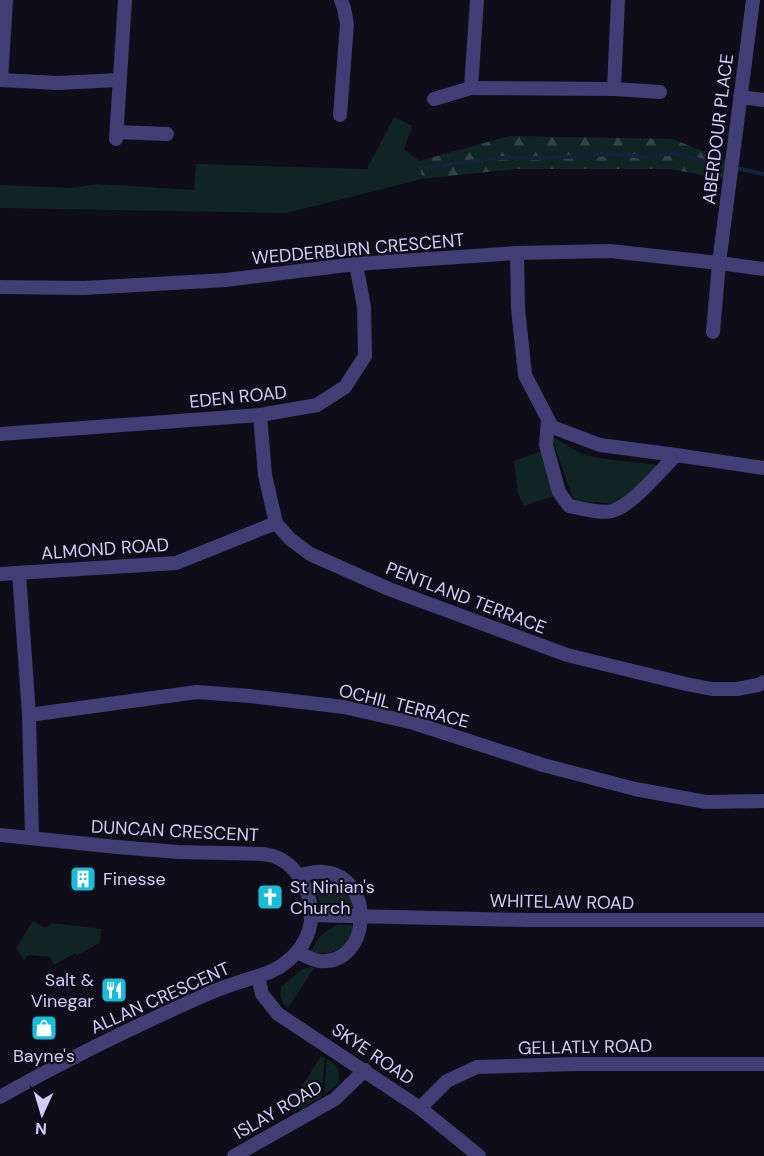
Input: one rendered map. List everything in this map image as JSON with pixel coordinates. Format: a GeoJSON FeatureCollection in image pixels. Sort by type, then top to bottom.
{"type":"FeatureCollection","features":[{"type":"Feature","properties":{"kind":"street"},"geometry":{"type":"LineString","coordinates":[[6,0],[1,80],[58,83],[119,80]]}},
{"type":"Feature","properties":{"kind":"street"},"geometry":{"type":"LineString","coordinates":[[125,0],[116,135],[167,134]]}},
{"type":"Feature","properties":{"kind":"street"},"geometry":{"type":"LineString","coordinates":[[340,115],[347,24],[341,0]]}},
{"type":"Feature","properties":{"kind":"street"},"geometry":{"type":"LineString","coordinates":[[471,88],[477,0]]}},
{"type":"Feature","properties":{"kind":"street"},"geometry":{"type":"LineString","coordinates":[[614,88],[618,0]]}},
{"type":"Feature","properties":{"kind":"street","name":"ABERDOUR PLACE"},"geometry":{"type":"LineString","coordinates":[[719,262],[753,0]]}},
{"type":"Feature","properties":{"kind":"street"},"geometry":{"type":"LineString","coordinates":[[434,99],[471,88],[614,88],[660,92]]}},
{"type":"Feature","properties":{"kind":"street"},"geometry":{"type":"LineString","coordinates":[[741,97],[764,100]]}},
{"type":"Feature","properties":{"kind":"street","name":"WEDDERBURN CRESCENT"},"geometry":{"type":"LineString","coordinates":[[0,287],[84,288],[226,280],[356,264],[517,253],[610,251],[764,269]]}},
{"type":"Feature","properties":{"kind":"street"},"geometry":{"type":"LineString","coordinates":[[517,253],[518,308],[525,375],[552,427],[600,445],[764,468]]}},
{"type":"Feature","properties":{"kind":"street"},"geometry":{"type":"LineString","coordinates":[[713,332],[719,262]]}},
{"type":"Feature","properties":{"kind":"street","name":"EDEN ROAD"},"geometry":{"type":"LineString","coordinates":[[0,434],[260,416],[317,405],[345,387],[365,356],[364,307],[356,264]]}},
{"type":"Feature","properties":{"kind":"street"},"geometry":{"type":"LineString","coordinates":[[260,416],[265,475],[276,523]]}},
{"type":"Feature","properties":{"kind":"street"},"geometry":{"type":"LineString","coordinates":[[548,420],[546,445],[559,492],[569,506],[598,511],[611,511],[620,507],[628,503],[676,455]]}},
{"type":"Feature","properties":{"kind":"street","name":"ALMOND ROAD"},"geometry":{"type":"LineString","coordinates":[[0,574],[176,563],[276,523]]}},
{"type":"Feature","properties":{"kind":"street","name":"PENTLAND TERRACE"},"geometry":{"type":"LineString","coordinates":[[276,523],[290,539],[310,554],[331,564],[389,589],[567,655],[712,689],[736,689],[764,682]]}},
{"type":"Feature","properties":{"kind":"street"},"geometry":{"type":"LineString","coordinates":[[19,573],[28,715],[32,838]]}},
{"type":"Feature","properties":{"kind":"street","name":"OCHIL TERRACE"},"geometry":{"type":"LineString","coordinates":[[28,715],[197,692],[261,697],[344,707],[414,723],[543,765],[635,789],[706,801],[764,801]]}},
{"type":"Feature","properties":{"kind":"street","name":"DUNCAN CRESCENT"},"geometry":{"type":"LineString","coordinates":[[0,835],[117,848],[263,854],[276,857],[300,875]]}},
{"type":"Feature","properties":{"kind":"street"},"geometry":{"type":"LineString","coordinates":[[297,952],[316,960],[327,961],[348,952],[358,936],[359,899],[344,880],[335,875],[316,872],[300,875],[308,897],[310,915]]}},
{"type":"Feature","properties":{"kind":"street","name":"WHITELAW ROAD"},"geometry":{"type":"LineString","coordinates":[[310,915],[525,920],[764,920]]}},
{"type":"Feature","properties":{"kind":"street","name":"ALLAN CRESCENT"},"geometry":{"type":"LineString","coordinates":[[0,1097],[87,1050],[159,1015],[285,964],[303,944],[309,929],[310,915]]}},
{"type":"Feature","properties":{"kind":"street","name":"SKYE ROAD"},"geometry":{"type":"LineString","coordinates":[[258,976],[262,994],[278,1014],[420,1108],[479,1156]]}},
{"type":"Feature","properties":{"kind":"street","name":"GELLATLY ROAD"},"geometry":{"type":"LineString","coordinates":[[420,1108],[447,1081],[477,1067],[587,1064],[764,1064]]}},
{"type":"Feature","properties":{"kind":"street","name":"ISLAY ROAD"},"geometry":{"type":"LineString","coordinates":[[234,1156],[335,1099],[365,1070]]}},
{"type":"Feature","properties":{"kind":"green space"},"geometry":{"type":"Polygon","coordinates":[[[394,117],[412,126],[404,149],[419,161],[422,179],[287,213],[0,208],[0,185],[72,188],[96,184],[194,190],[196,164],[367,169],[394,117]]]}},
{"type":"Feature","properties":{"kind":"green space"},"geometry":{"type":"Polygon","coordinates":[[[509,136],[673,139],[726,161],[724,179],[670,169],[514,169],[422,179],[419,161],[509,136]]]}},
{"type":"Feature","properties":{"kind":"green space"},"geometry":{"type":"Polygon","coordinates":[[[555,438],[580,453],[598,458],[657,465],[657,471],[619,504],[578,501],[573,498],[552,439],[555,438]]]}},
{"type":"Feature","properties":{"kind":"green space"},"geometry":{"type":"Polygon","coordinates":[[[541,451],[554,496],[524,506],[518,493],[514,461],[541,451]]]}},
{"type":"Feature","properties":{"kind":"green space"},"geometry":{"type":"Polygon","coordinates":[[[315,877],[318,880],[338,885],[350,895],[353,910],[322,908],[311,879],[315,877]]]}},
{"type":"Feature","properties":{"kind":"green space"},"geometry":{"type":"Polygon","coordinates":[[[33,921],[45,928],[53,923],[101,929],[100,943],[54,965],[50,957],[28,955],[24,960],[16,948],[33,921]]]}},
{"type":"Feature","properties":{"kind":"green space"},"geometry":{"type":"Polygon","coordinates":[[[339,925],[354,925],[343,946],[333,952],[310,953],[325,932],[339,925]]]}},
{"type":"Feature","properties":{"kind":"green space"},"geometry":{"type":"Polygon","coordinates":[[[314,968],[288,1008],[281,998],[282,986],[303,969],[314,968]]]}},
{"type":"Feature","properties":{"kind":"green space"},"geometry":{"type":"Polygon","coordinates":[[[321,1056],[325,1058],[321,1098],[297,1110],[290,1101],[296,1096],[321,1056]]]}},
{"type":"Feature","properties":{"kind":"green space"},"geometry":{"type":"Polygon","coordinates":[[[327,1059],[336,1066],[339,1080],[338,1084],[324,1095],[327,1059]]]}},
{"type":"Feature","properties":{"kind":"waterway"},"geometry":{"type":"LineString","coordinates":[[420,168],[500,158],[615,154],[645,157],[674,153],[764,174]]}},
{"type":"Feature","properties":{"kind":"place","name":"Finesse"},"geometry":{"type":"Point","coordinates":[83,879]}},
{"type":"Feature","properties":{"kind":"place","name":"St Ninian's Church"},"geometry":{"type":"Point","coordinates":[270,897]}},
{"type":"Feature","properties":{"kind":"place","name":"Salt & Vinegar"},"geometry":{"type":"Point","coordinates":[114,990]}},
{"type":"Feature","properties":{"kind":"place","name":"Bayne's"},"geometry":{"type":"Point","coordinates":[44,1028]}}]}
